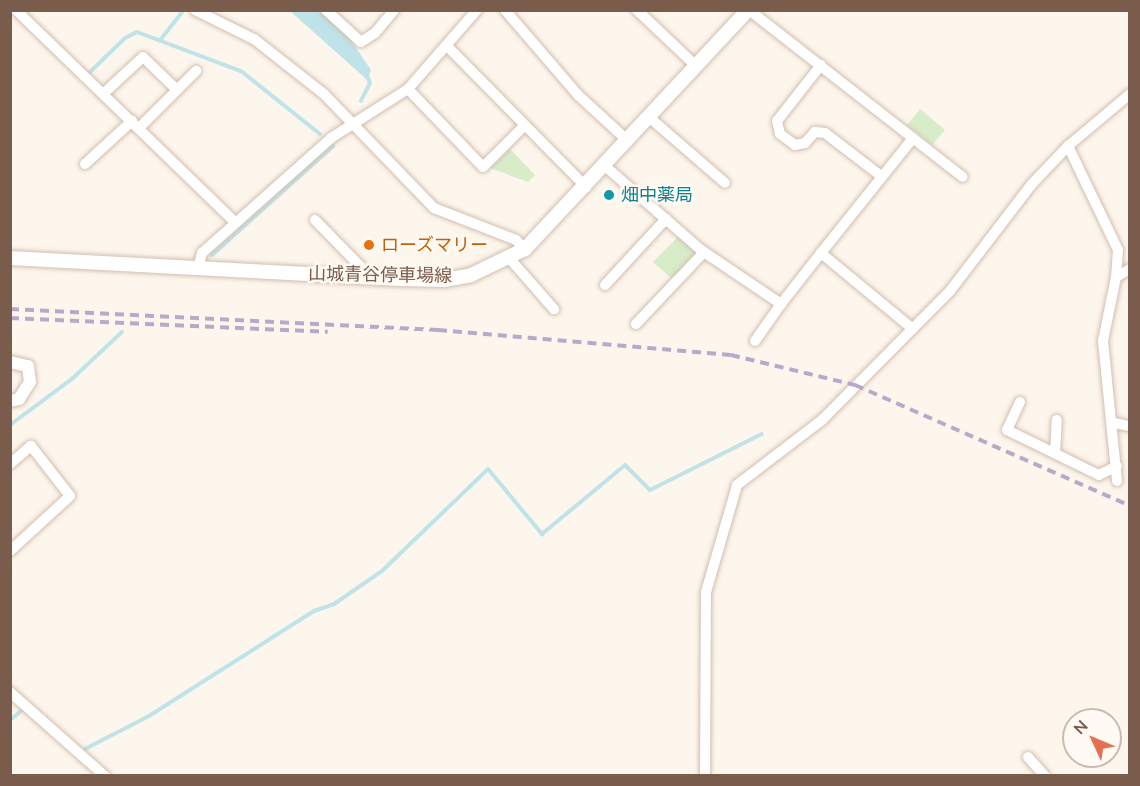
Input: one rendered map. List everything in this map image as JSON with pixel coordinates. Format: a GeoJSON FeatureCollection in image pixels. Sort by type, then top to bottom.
{"type":"FeatureCollection","features":[{"type":"Feature","properties":{"kind":"main road","name":"山城青谷停車場線"},"geometry":{"type":"LineString","coordinates":[[10,258],[444,280],[471,275],[510,259],[525,249],[586,187],[749,10]]}},
{"type":"Feature","properties":{"kind":"street"},"geometry":{"type":"LineString","coordinates":[[16,10],[236,223]]}},
{"type":"Feature","properties":{"kind":"street"},"geometry":{"type":"LineString","coordinates":[[195,10],[254,39],[324,94],[435,208],[516,240],[525,249]]}},
{"type":"Feature","properties":{"kind":"street"},"geometry":{"type":"LineString","coordinates":[[326,10],[361,42],[375,33],[394,10]]}},
{"type":"Feature","properties":{"kind":"street"},"geometry":{"type":"LineString","coordinates":[[198,268],[202,253],[331,138],[408,89],[448,47],[477,10]]}},
{"type":"Feature","properties":{"kind":"street"},"geometry":{"type":"LineString","coordinates":[[505,10],[578,95],[628,141]]}},
{"type":"Feature","properties":{"kind":"street"},"geometry":{"type":"LineString","coordinates":[[749,10],[963,177]]}},
{"type":"Feature","properties":{"kind":"street"},"geometry":{"type":"LineString","coordinates":[[639,11],[697,67]]}},
{"type":"Feature","properties":{"kind":"street"},"geometry":{"type":"LineString","coordinates":[[448,47],[586,187]]}},
{"type":"Feature","properties":{"kind":"street"},"geometry":{"type":"LineString","coordinates":[[103,94],[143,57],[177,90]]}},
{"type":"Feature","properties":{"kind":"street"},"geometry":{"type":"LineString","coordinates":[[821,65],[777,121],[780,134],[795,145],[805,144],[815,132],[825,133],[881,176]]}},
{"type":"Feature","properties":{"kind":"street"},"geometry":{"type":"LineString","coordinates":[[85,164],[177,90],[196,71]]}},
{"type":"Feature","properties":{"kind":"street"},"geometry":{"type":"LineString","coordinates":[[408,89],[483,167],[525,125]]}},
{"type":"Feature","properties":{"kind":"street"},"geometry":{"type":"LineString","coordinates":[[705,776],[706,592],[737,485],[822,420],[950,291],[1031,184],[1068,146],[1130,94]]}},
{"type":"Feature","properties":{"kind":"street"},"geometry":{"type":"LineString","coordinates":[[650,118],[725,183]]}},
{"type":"Feature","properties":{"kind":"street"},"geometry":{"type":"LineString","coordinates":[[755,341],[820,253],[913,138]]}},
{"type":"Feature","properties":{"kind":"street"},"geometry":{"type":"LineString","coordinates":[[1068,146],[1118,250],[1116,277],[1103,341],[1114,423],[1117,481]]}},
{"type":"Feature","properties":{"kind":"street"},"geometry":{"type":"LineString","coordinates":[[605,166],[704,252],[782,304]]}},
{"type":"Feature","properties":{"kind":"street"},"geometry":{"type":"LineString","coordinates":[[605,285],[666,219]]}},
{"type":"Feature","properties":{"kind":"street"},"geometry":{"type":"LineString","coordinates":[[315,220],[361,267],[364,276]]}},
{"type":"Feature","properties":{"kind":"street"},"geometry":{"type":"LineString","coordinates":[[636,324],[704,252]]}},
{"type":"Feature","properties":{"kind":"street"},"geometry":{"type":"LineString","coordinates":[[820,253],[913,328]]}},
{"type":"Feature","properties":{"kind":"street"},"geometry":{"type":"LineString","coordinates":[[510,259],[554,309]]}},
{"type":"Feature","properties":{"kind":"street"},"geometry":{"type":"LineString","coordinates":[[1116,277],[1130,269]]}},
{"type":"Feature","properties":{"kind":"street"},"geometry":{"type":"LineString","coordinates":[[10,362],[28,366],[30,372],[29,389],[10,401]]}},
{"type":"Feature","properties":{"kind":"street"},"geometry":{"type":"LineString","coordinates":[[1020,402],[1007,430],[1099,475],[1117,466]]}},
{"type":"Feature","properties":{"kind":"street"},"geometry":{"type":"LineString","coordinates":[[1055,453],[1057,420]]}},
{"type":"Feature","properties":{"kind":"street"},"geometry":{"type":"LineString","coordinates":[[1114,423],[1130,426]]}},
{"type":"Feature","properties":{"kind":"street"},"geometry":{"type":"LineString","coordinates":[[10,464],[31,446],[70,496],[10,551]]}},
{"type":"Feature","properties":{"kind":"street"},"geometry":{"type":"LineString","coordinates":[[10,692],[105,776]]}},
{"type":"Feature","properties":{"kind":"street"},"geometry":{"type":"LineString","coordinates":[[1028,757],[1045,776]]}},
{"type":"Feature","properties":{"kind":"green space"},"geometry":{"type":"Polygon","coordinates":[[[920,109],[945,130],[932,145],[907,125],[920,109]]]}},
{"type":"Feature","properties":{"kind":"green space"},"geometry":{"type":"Polygon","coordinates":[[[510,149],[535,175],[528,182],[490,168],[510,149]]]}},
{"type":"Feature","properties":{"kind":"green space"},"geometry":{"type":"Polygon","coordinates":[[[679,236],[697,253],[672,279],[653,262],[679,236]]]}},
{"type":"Feature","properties":{"kind":"water"},"geometry":{"type":"Polygon","coordinates":[[[292,11],[320,11],[343,29],[371,70],[368,78],[292,11]]]}},
{"type":"Feature","properties":{"kind":"waterway"},"geometry":{"type":"LineString","coordinates":[[292,10],[368,78],[370,83],[361,101]]}},
{"type":"Feature","properties":{"kind":"waterway"},"geometry":{"type":"LineString","coordinates":[[161,39],[182,12]]}},
{"type":"Feature","properties":{"kind":"waterway"},"geometry":{"type":"LineString","coordinates":[[90,72],[125,38],[137,32],[241,71],[320,134]]}},
{"type":"Feature","properties":{"kind":"waterway"},"geometry":{"type":"LineString","coordinates":[[212,255],[333,146]]}},
{"type":"Feature","properties":{"kind":"waterway"},"geometry":{"type":"LineString","coordinates":[[10,425],[73,378],[122,332]]}},
{"type":"Feature","properties":{"kind":"waterway"},"geometry":{"type":"LineString","coordinates":[[85,749],[149,716],[314,611],[334,604],[382,571],[488,469],[542,534],[625,465],[650,490],[762,434]]}},
{"type":"Feature","properties":{"kind":"waterway"},"geometry":{"type":"LineString","coordinates":[[10,720],[25,708]]}},
{"type":"Feature","properties":{"kind":"railway"},"geometry":{"type":"LineString","coordinates":[[10,309],[438,330],[731,355],[855,385],[1130,506]]}},
{"type":"Feature","properties":{"kind":"railway"},"geometry":{"type":"LineString","coordinates":[[10,318],[328,332]]}},
{"type":"Feature","properties":{"kind":"place","name":"畑中薬局"},"geometry":{"type":"Point","coordinates":[609,195]}},
{"type":"Feature","properties":{"kind":"place","name":"ローズマリー"},"geometry":{"type":"Point","coordinates":[369,245]}}]}
